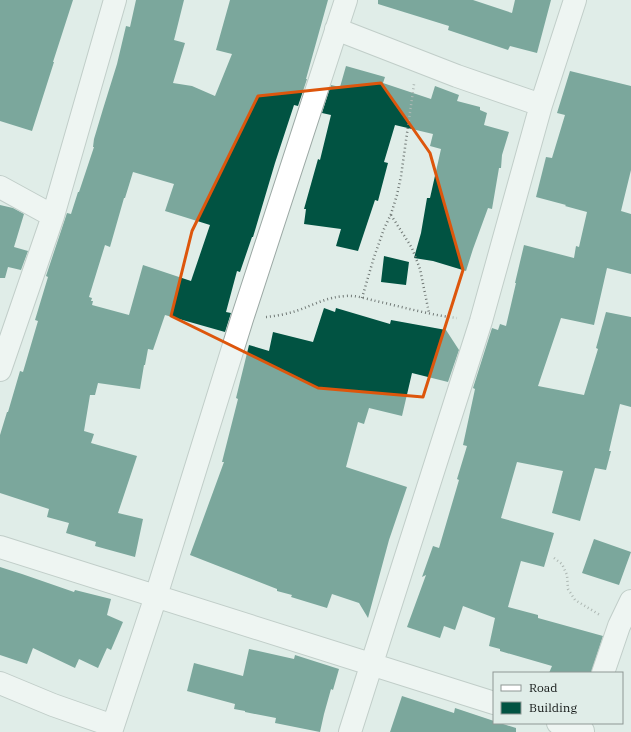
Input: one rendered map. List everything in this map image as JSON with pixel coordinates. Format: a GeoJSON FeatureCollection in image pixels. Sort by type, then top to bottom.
{"type":"FeatureCollection","features":[{"type":"Feature","properties":{"kind":"street"},"geometry":{"type":"LineString","coordinates":[[0,370],[53,216],[115,0]]}},
{"type":"Feature","properties":{"kind":"street"},"geometry":{"type":"LineString","coordinates":[[0,683],[112,729],[156,596],[242,319],[346,0]]}},
{"type":"Feature","properties":{"kind":"street"},"geometry":{"type":"LineString","coordinates":[[350,732],[481,321],[541,105],[576,0]]}},
{"type":"Feature","properties":{"kind":"street"},"geometry":{"type":"LineString","coordinates":[[336,29],[457,76],[541,105]]}},
{"type":"Feature","properties":{"kind":"street"},"geometry":{"type":"LineString","coordinates":[[0,188],[53,216]]}},
{"type":"Feature","properties":{"kind":"street"},"geometry":{"type":"LineString","coordinates":[[0,547],[493,703]]}},
{"type":"Feature","properties":{"kind":"street"},"geometry":{"type":"LineString","coordinates":[[603,672],[619,626],[631,601]]}},
{"type":"Feature","properties":{"kind":"street"},"geometry":{"type":"LineString","coordinates":[[562,724],[583,729]]}},
{"type":"Feature","properties":{"kind":"path"},"geometry":{"type":"LineString","coordinates":[[362,298],[374,257],[397,195],[417,61]]}},
{"type":"Feature","properties":{"kind":"path"},"geometry":{"type":"LineString","coordinates":[[391,214],[412,248],[420,269],[429,313]]}},
{"type":"Feature","properties":{"kind":"path"},"geometry":{"type":"LineString","coordinates":[[242,319],[272,316],[296,311],[327,299],[347,296],[429,313],[481,321]]}},
{"type":"Feature","properties":{"kind":"path"},"geometry":{"type":"LineString","coordinates":[[554,558],[562,564],[567,575],[568,589],[574,600],[619,626]]}},
{"type":"Feature","properties":{"kind":"highlighted area"},"geometry":{"type":"Polygon","coordinates":[[[381,83],[430,153],[463,270],[423,397],[318,388],[171,316],[192,231],[258,96],[381,83]]]}},
{"type":"Feature","properties":{"kind":"building"},"geometry":{"type":"Polygon","coordinates":[[[0,0],[73,0],[32,131],[0,121],[0,0]]]}},
{"type":"Feature","properties":{"kind":"building"},"geometry":{"type":"Polygon","coordinates":[[[136,0],[184,0],[174,40],[185,43],[173,83],[192,86],[215,96],[232,54],[216,50],[230,0],[328,0],[307,79],[298,106],[294,105],[253,237],[240,272],[237,271],[226,312],[231,313],[225,332],[165,315],[153,350],[148,349],[140,389],[98,383],[95,395],[90,395],[84,431],[94,434],[91,443],[137,456],[118,513],[143,519],[135,557],[95,546],[96,542],[66,533],[69,523],[47,517],[49,509],[0,493],[0,435],[20,371],[23,372],[38,321],[35,320],[48,277],[46,276],[67,213],[71,214],[79,192],[94,147],[94,139],[117,64],[126,26],[130,27],[136,0]],[[133,172],[110,247],[105,245],[89,297],[92,298],[92,305],[129,315],[143,265],[191,281],[210,225],[165,211],[174,184],[133,172]]]}},
{"type":"Feature","properties":{"kind":"building"},"geometry":{"type":"Polygon","coordinates":[[[378,0],[473,0],[512,13],[515,0],[551,0],[537,53],[510,46],[508,50],[448,30],[449,26],[378,4],[378,0]]]}},
{"type":"Feature","properties":{"kind":"building"},"geometry":{"type":"Polygon","coordinates":[[[346,66],[385,77],[383,83],[431,99],[435,86],[459,95],[457,101],[480,107],[480,110],[487,113],[484,125],[509,132],[502,155],[501,168],[499,168],[492,209],[488,208],[466,271],[433,261],[414,258],[421,233],[427,198],[430,198],[441,149],[430,146],[433,134],[395,125],[384,162],[388,163],[378,201],[375,200],[358,251],[336,246],[341,229],[304,224],[306,209],[304,209],[318,159],[320,160],[331,115],[322,113],[331,85],[340,87],[346,66]]]}},
{"type":"Feature","properties":{"kind":"building"},"geometry":{"type":"Polygon","coordinates":[[[570,71],[631,86],[631,170],[621,211],[631,214],[631,274],[607,268],[594,325],[561,318],[538,386],[584,395],[598,349],[596,348],[606,312],[631,317],[631,407],[620,404],[606,470],[595,468],[580,521],[552,513],[563,471],[517,462],[501,518],[554,533],[544,567],[521,561],[508,607],[538,615],[538,618],[603,636],[591,672],[549,672],[552,666],[500,651],[500,649],[489,646],[495,618],[463,606],[455,630],[444,626],[440,638],[407,627],[426,575],[422,577],[433,546],[439,548],[459,480],[457,479],[467,446],[463,445],[475,389],[473,388],[492,328],[498,330],[500,324],[506,326],[524,245],[574,258],[576,246],[579,247],[587,212],[536,197],[546,157],[552,158],[565,115],[557,113],[570,71]]]}},
{"type":"Feature","properties":{"kind":"building"},"geometry":{"type":"Polygon","coordinates":[[[0,205],[13,208],[24,214],[14,247],[28,251],[21,270],[8,267],[5,278],[0,278],[0,205]]]}},
{"type":"Feature","properties":{"kind":"building"},"geometry":{"type":"Polygon","coordinates":[[[384,256],[409,262],[406,285],[381,282],[384,256]]]}},
{"type":"Feature","properties":{"kind":"building"},"geometry":{"type":"Polygon","coordinates":[[[324,308],[335,312],[336,308],[390,324],[391,320],[446,330],[459,350],[448,382],[412,373],[402,416],[369,408],[364,424],[358,422],[346,467],[407,487],[389,540],[368,618],[359,603],[332,594],[327,608],[291,597],[292,595],[277,591],[277,589],[190,555],[224,462],[222,462],[238,399],[236,398],[249,345],[269,351],[273,332],[313,342],[324,308]]]}},
{"type":"Feature","properties":{"kind":"building"},"geometry":{"type":"Polygon","coordinates":[[[594,539],[631,552],[619,585],[582,573],[594,539]]]}},
{"type":"Feature","properties":{"kind":"building"},"geometry":{"type":"Polygon","coordinates":[[[0,567],[74,592],[75,590],[111,599],[107,615],[123,622],[111,650],[107,648],[98,668],[79,659],[75,668],[33,648],[27,664],[0,655],[0,567]]]}},
{"type":"Feature","properties":{"kind":"building"},"geometry":{"type":"Polygon","coordinates":[[[249,649],[294,659],[295,655],[339,669],[333,690],[331,689],[320,732],[275,723],[276,718],[234,709],[235,704],[187,691],[194,663],[243,676],[249,649]]]}},
{"type":"Feature","properties":{"kind":"building"},"geometry":{"type":"Polygon","coordinates":[[[402,696],[454,713],[455,708],[493,721],[493,724],[503,724],[516,728],[516,732],[390,732],[402,696]]]}}]}
